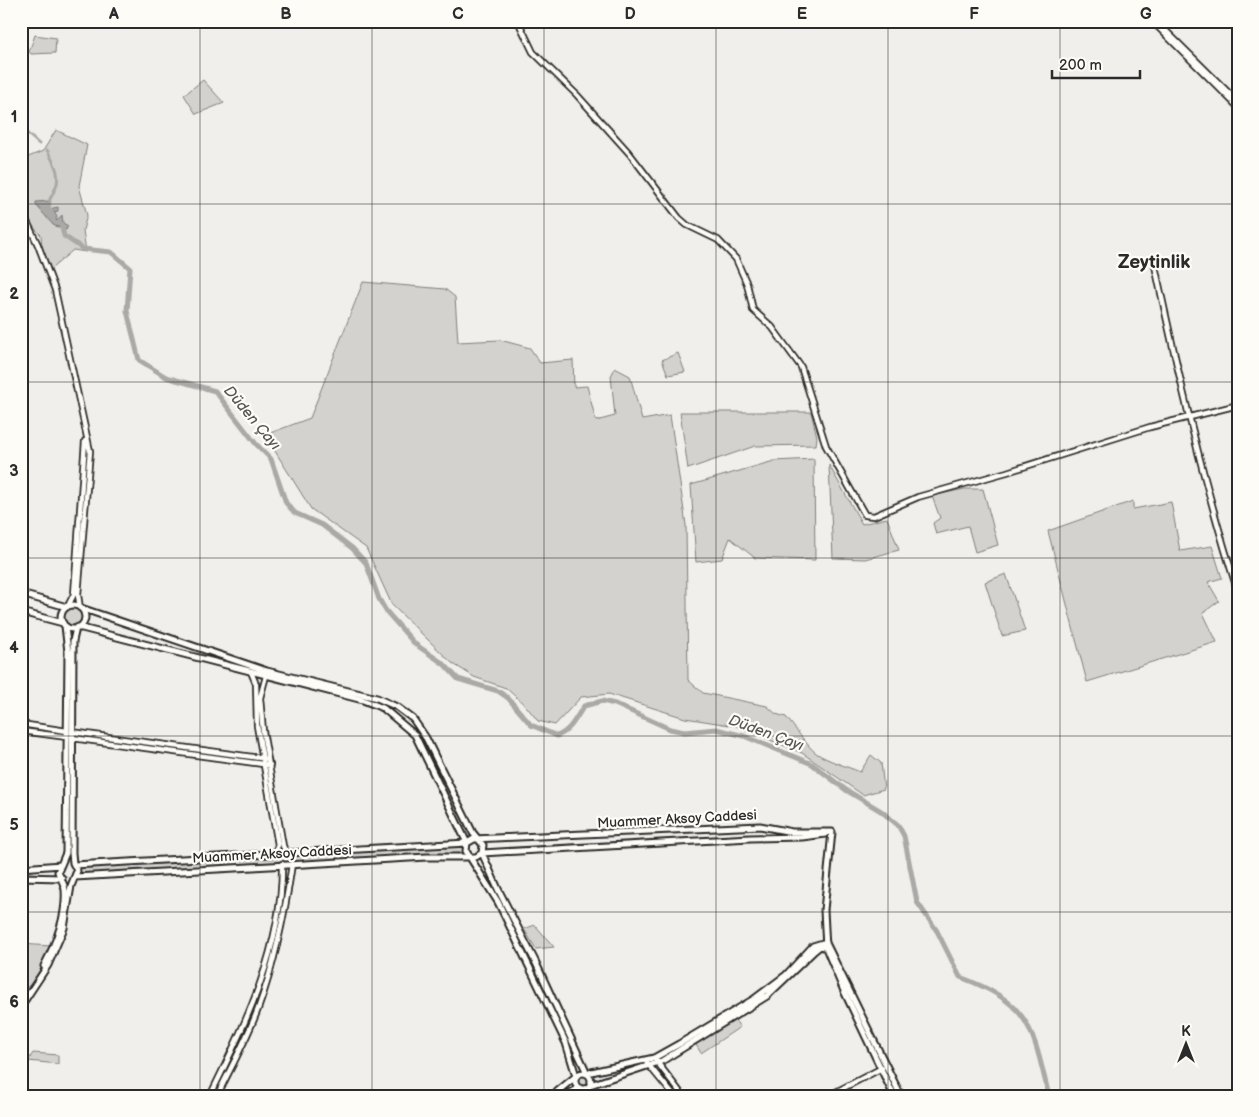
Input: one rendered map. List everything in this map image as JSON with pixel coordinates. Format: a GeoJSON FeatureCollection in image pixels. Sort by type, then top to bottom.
{"type":"FeatureCollection","features":[{"type":"Feature","properties":{"kind":"main road"},"geometry":{"type":"LineString","coordinates":[[21,594],[67,606],[74,605],[268,671],[377,698],[397,707],[413,719],[426,738],[473,833],[483,845],[482,853],[591,1078],[590,1096]]}},
{"type":"Feature","properties":{"kind":"main road"},"geometry":{"type":"LineString","coordinates":[[21,1006],[40,981],[60,940],[77,871],[73,864],[68,652],[62,612],[67,606]]}},
{"type":"Feature","properties":{"kind":"main road"},"geometry":{"type":"LineString","coordinates":[[21,1000],[37,979],[57,938],[65,891],[62,878],[58,872],[66,853],[73,641],[77,627],[84,619],[80,608]]}},
{"type":"Feature","properties":{"kind":"main road"},"geometry":{"type":"LineString","coordinates":[[21,612],[363,700],[392,713],[414,735],[467,843],[466,851],[491,887],[566,1043],[576,1077],[575,1084],[580,1088],[582,1096]]}},
{"type":"Feature","properties":{"kind":"main road","name":"Muammer Aksoy Caddesi"},"geometry":{"type":"LineString","coordinates":[[479,841],[760,826],[786,831],[832,832]]}},
{"type":"Feature","properties":{"kind":"main road"},"geometry":{"type":"LineString","coordinates":[[832,832],[824,910],[823,944],[844,992],[901,1096]]}},
{"type":"Feature","properties":{"kind":"main road","name":"Muammer Aksoy Caddesi"},"geometry":{"type":"LineString","coordinates":[[482,853],[774,837],[815,837],[832,832]]}},
{"type":"Feature","properties":{"kind":"main road"},"geometry":{"type":"LineString","coordinates":[[467,843],[474,839],[479,841]]}},
{"type":"Feature","properties":{"kind":"main road","name":"Muammer Aksoy Caddesi"},"geometry":{"type":"LineString","coordinates":[[73,864],[467,843]]}},
{"type":"Feature","properties":{"kind":"main road"},"geometry":{"type":"LineString","coordinates":[[471,857],[476,857],[482,853]]}},
{"type":"Feature","properties":{"kind":"main road","name":"Muammer Aksoy Caddesi"},"geometry":{"type":"LineString","coordinates":[[74,878],[282,864],[471,857]]}},
{"type":"Feature","properties":{"kind":"main road"},"geometry":{"type":"LineString","coordinates":[[21,868],[73,864]]}},
{"type":"Feature","properties":{"kind":"main road"},"geometry":{"type":"LineString","coordinates":[[21,877],[74,878]]}},
{"type":"Feature","properties":{"kind":"main road"},"geometry":{"type":"LineString","coordinates":[[552,1096],[580,1073],[654,1058],[754,999],[786,975],[813,946],[823,944]]}},
{"type":"Feature","properties":{"kind":"main road"},"geometry":{"type":"LineString","coordinates":[[564,1096],[580,1088],[657,1064],[767,996],[823,944]]}},
{"type":"Feature","properties":{"kind":"main road"},"geometry":{"type":"LineString","coordinates":[[873,1046],[894,1096]]}},
{"type":"Feature","properties":{"kind":"street"},"geometry":{"type":"LineString","coordinates":[[518,21],[533,52],[577,95],[630,154],[679,218],[718,240],[736,259],[747,284],[753,310],[772,327],[801,367],[826,446],[865,515],[868,517],[881,514],[918,496],[1008,472],[1089,445],[1187,416],[1238,405]]}},
{"type":"Feature","properties":{"kind":"street"},"geometry":{"type":"LineString","coordinates":[[1152,21],[1238,102]]}},
{"type":"Feature","properties":{"kind":"street"},"geometry":{"type":"LineString","coordinates":[[1156,21],[1238,107]]}},
{"type":"Feature","properties":{"kind":"street"},"geometry":{"type":"LineString","coordinates":[[21,210],[38,245],[55,290],[85,437],[90,451],[78,595],[80,608]]}},
{"type":"Feature","properties":{"kind":"street"},"geometry":{"type":"LineString","coordinates":[[1154,261],[1187,416],[1223,550],[1238,592]]}},
{"type":"Feature","properties":{"kind":"street"},"geometry":{"type":"LineString","coordinates":[[67,606],[74,594],[85,437]]}},
{"type":"Feature","properties":{"kind":"street"},"geometry":{"type":"LineString","coordinates":[[251,672],[256,684],[258,726],[266,758]]}},
{"type":"Feature","properties":{"kind":"street"},"geometry":{"type":"LineString","coordinates":[[266,676],[260,698],[278,846],[275,852]]}},
{"type":"Feature","properties":{"kind":"street"},"geometry":{"type":"LineString","coordinates":[[21,724],[70,735],[267,765]]}},
{"type":"Feature","properties":{"kind":"street"},"geometry":{"type":"LineString","coordinates":[[21,731],[184,747],[266,758]]}},
{"type":"Feature","properties":{"kind":"street"},"geometry":{"type":"LineString","coordinates":[[184,747],[184,753]]}},
{"type":"Feature","properties":{"kind":"street"},"geometry":{"type":"LineString","coordinates":[[267,765],[283,846],[286,852]]}},
{"type":"Feature","properties":{"kind":"street"},"geometry":{"type":"LineString","coordinates":[[210,1096],[247,1021],[264,969],[280,905],[282,864]]}},
{"type":"Feature","properties":{"kind":"street"},"geometry":{"type":"LineString","coordinates":[[217,1096],[252,1025],[286,909],[292,864]]}},
{"type":"Feature","properties":{"kind":"street"},"geometry":{"type":"LineString","coordinates":[[264,969],[270,968]]}},
{"type":"Feature","properties":{"kind":"street"},"geometry":{"type":"LineString","coordinates":[[654,1058],[683,1096]]}},
{"type":"Feature","properties":{"kind":"street"},"geometry":{"type":"LineString","coordinates":[[646,1060],[674,1096]]}},
{"type":"Feature","properties":{"kind":"street"},"geometry":{"type":"LineString","coordinates":[[828,1096],[882,1068]]}},
{"type":"Feature","properties":{"kind":"shaded area"},"geometry":{"type":"Polygon","coordinates":[[[35,35],[56,38],[55,53],[31,54],[29,52],[35,35]]]}},
{"type":"Feature","properties":{"kind":"shaded area"},"geometry":{"type":"Polygon","coordinates":[[[203,80],[224,103],[196,114],[184,95],[203,80]]]}},
{"type":"Feature","properties":{"kind":"shaded area"},"geometry":{"type":"Polygon","coordinates":[[[56,130],[87,145],[79,186],[87,215],[83,230],[86,252],[73,250],[51,269],[42,248],[41,235],[28,218],[22,200],[21,160],[43,151],[56,130]]]}},
{"type":"Feature","properties":{"kind":"shaded area"},"geometry":{"type":"Polygon","coordinates":[[[49,201],[49,209],[58,207],[58,211],[54,212],[57,217],[56,219],[57,221],[62,215],[63,223],[68,226],[66,230],[53,225],[36,205],[36,202],[49,201]]]}},
{"type":"Feature","properties":{"kind":"shaded area"},"geometry":{"type":"Polygon","coordinates":[[[363,282],[445,289],[455,297],[458,342],[500,340],[530,348],[540,363],[573,360],[574,387],[587,386],[596,421],[615,416],[611,376],[615,368],[630,376],[642,420],[670,415],[686,525],[688,680],[703,693],[767,706],[776,714],[786,717],[816,753],[832,761],[860,772],[871,755],[881,763],[884,789],[863,795],[802,753],[736,726],[685,718],[609,694],[581,697],[555,725],[538,721],[526,706],[506,688],[474,677],[452,663],[392,605],[366,548],[311,509],[265,435],[310,418],[363,282]]]}},
{"type":"Feature","properties":{"kind":"shaded area"},"geometry":{"type":"Polygon","coordinates":[[[678,353],[685,372],[668,375],[662,360],[678,353]]]}},
{"type":"Feature","properties":{"kind":"shaded area"},"geometry":{"type":"Polygon","coordinates":[[[680,412],[811,412],[817,437],[816,445],[755,446],[688,469],[680,412]]]}},
{"type":"Feature","properties":{"kind":"shaded area"},"geometry":{"type":"Polygon","coordinates":[[[814,459],[815,560],[755,558],[730,538],[722,559],[696,562],[691,485],[774,461],[814,459]]]}},
{"type":"Feature","properties":{"kind":"shaded area"},"geometry":{"type":"Polygon","coordinates":[[[829,465],[862,524],[887,518],[899,550],[865,559],[833,558],[829,465]]]}},
{"type":"Feature","properties":{"kind":"shaded area"},"geometry":{"type":"Polygon","coordinates":[[[964,489],[983,489],[998,545],[975,552],[968,526],[936,534],[933,523],[940,518],[932,496],[964,489]]]}},
{"type":"Feature","properties":{"kind":"shaded area"},"geometry":{"type":"Polygon","coordinates":[[[1133,501],[1133,509],[1171,502],[1180,551],[1212,546],[1222,578],[1208,582],[1219,601],[1203,613],[1217,642],[1087,682],[1048,531],[1133,501]]]}},
{"type":"Feature","properties":{"kind":"shaded area"},"geometry":{"type":"Polygon","coordinates":[[[1006,574],[1025,631],[1002,636],[985,582],[1006,574]]]}},
{"type":"Feature","properties":{"kind":"shaded area"},"geometry":{"type":"Polygon","coordinates":[[[73,608],[79,611],[82,617],[79,623],[73,626],[67,623],[64,617],[67,611],[73,608]]]}},
{"type":"Feature","properties":{"kind":"shaded area"},"geometry":{"type":"Polygon","coordinates":[[[462,845],[463,853],[80,874],[79,865],[462,845]]]}},
{"type":"Feature","properties":{"kind":"shaded area"},"geometry":{"type":"Polygon","coordinates":[[[535,925],[554,947],[536,949],[524,929],[535,925]]]}},
{"type":"Feature","properties":{"kind":"shaded area"},"geometry":{"type":"Polygon","coordinates":[[[21,944],[50,946],[37,977],[23,989],[21,944]]]}},
{"type":"Feature","properties":{"kind":"shaded area"},"geometry":{"type":"Polygon","coordinates":[[[734,1019],[740,1027],[701,1053],[695,1043],[734,1019]]]}},
{"type":"Feature","properties":{"kind":"shaded area"},"geometry":{"type":"Polygon","coordinates":[[[33,1053],[58,1055],[58,1064],[28,1061],[33,1053]]]}},
{"type":"Feature","properties":{"kind":"shaded area"},"geometry":{"type":"Polygon","coordinates":[[[583,1074],[589,1080],[583,1086],[577,1080],[583,1074]]]}},
{"type":"Feature","properties":{"kind":"waterway"},"geometry":{"type":"LineString","coordinates":[[21,128],[39,144]]}},
{"type":"Feature","properties":{"kind":"waterway"},"geometry":{"type":"LineString","coordinates":[[47,150],[58,176],[53,193]]}},
{"type":"Feature","properties":{"kind":"waterway"},"geometry":{"type":"LineString","coordinates":[[49,214],[52,195]]}},
{"type":"Feature","properties":{"kind":"waterway","name":"Düden Çayı"},"geometry":{"type":"LineString","coordinates":[[61,224],[64,236],[83,249],[111,252],[130,268],[127,311],[139,360],[166,377],[215,391],[256,444],[271,459],[286,503],[295,513],[322,525],[352,548],[366,563],[379,599],[386,611],[415,644],[444,664],[458,679],[498,691],[508,698],[531,725],[557,736],[570,727],[584,706],[602,701],[615,704],[670,729],[685,732],[716,729],[744,736],[812,764],[846,790],[881,811],[898,825],[904,836],[917,902],[937,931],[960,977],[1002,997],[1025,1021],[1038,1053],[1049,1096]]}},
{"type":"Feature","properties":{"kind":"district","name":"Zeytinlik"},"geometry":{"type":"Point","coordinates":[1154,262]}}]}
